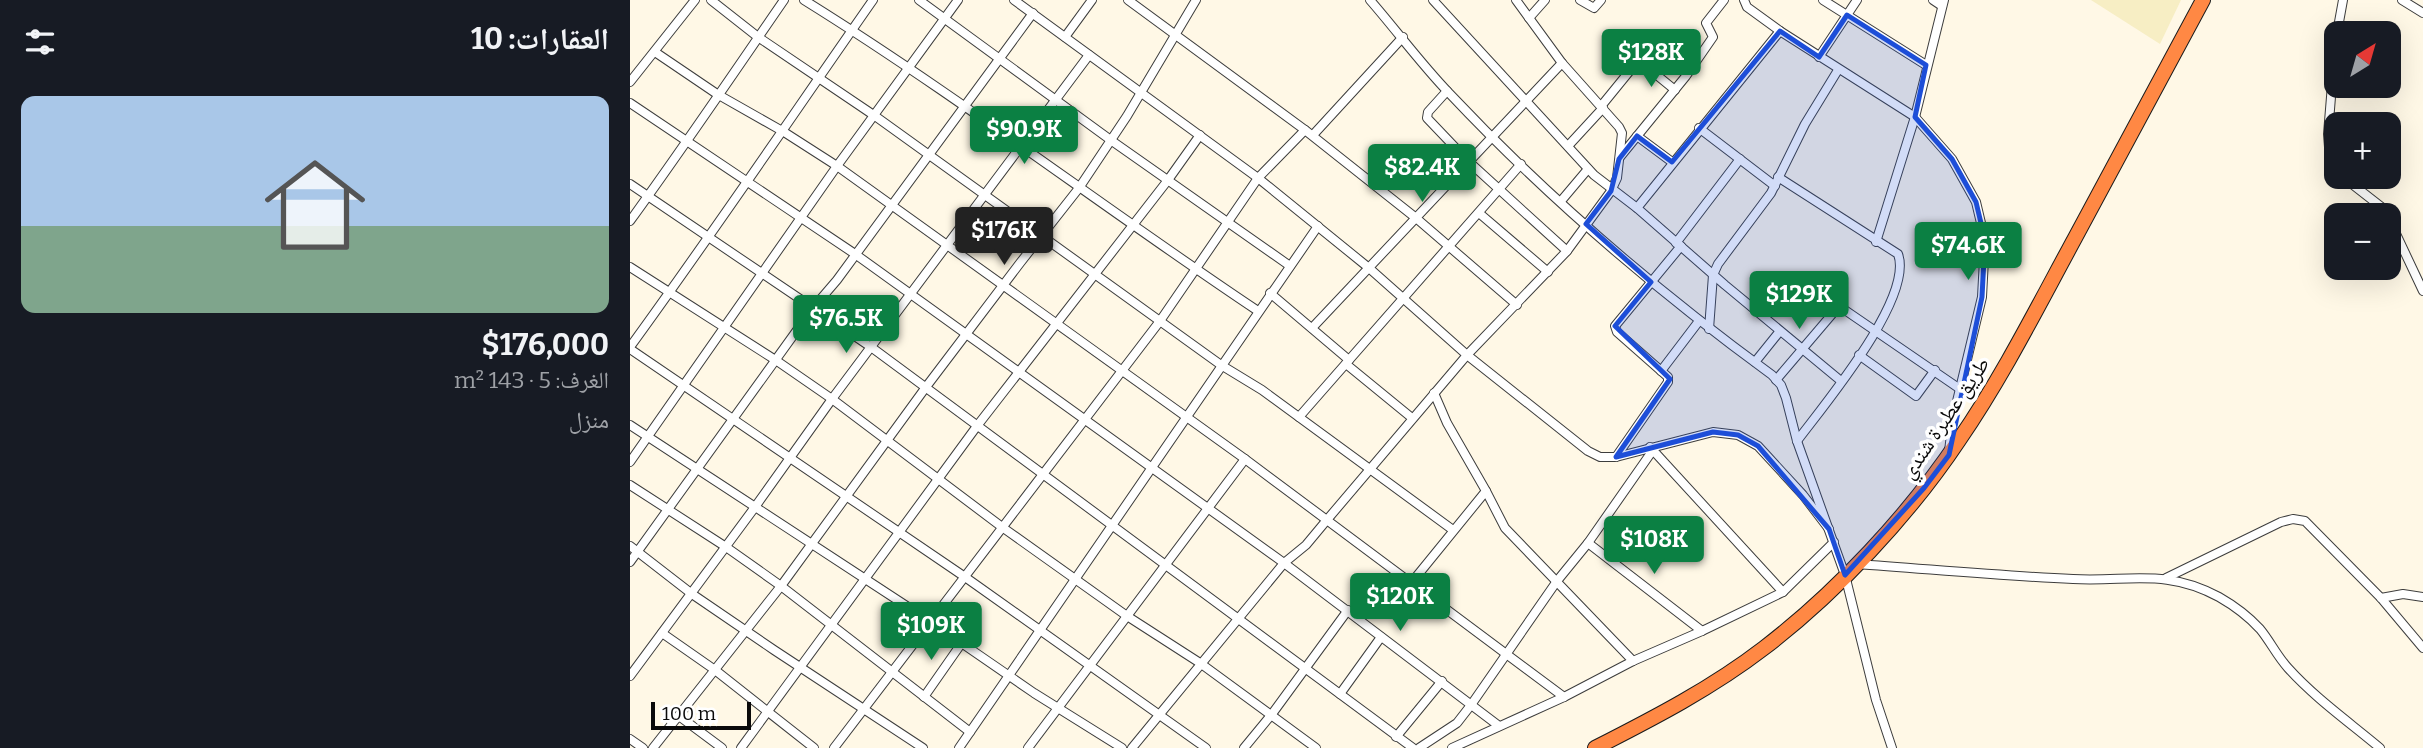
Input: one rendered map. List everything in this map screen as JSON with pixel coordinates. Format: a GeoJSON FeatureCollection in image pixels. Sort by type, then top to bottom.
{"type":"FeatureCollection","features":[{"type":"Feature","properties":{"kind":"highway","name":"طريق عطبرة شندي"},"geometry":{"type":"LineString","coordinates":[[1595,748],[1701,691],[1744,663],[1808,611],[1892,526],[1949,455],[2007,362],[2203,0]]}},
{"type":"Feature","properties":{"kind":"street"},"geometry":{"type":"LineString","coordinates":[[630,82],[695,0]]}},
{"type":"Feature","properties":{"kind":"street"},"geometry":{"type":"LineString","coordinates":[[711,0],[758,37],[875,116],[1221,365],[1262,390],[1453,530]]}},
{"type":"Feature","properties":{"kind":"street"},"geometry":{"type":"LineString","coordinates":[[630,221],[688,142],[717,94],[784,0]]}},
{"type":"Feature","properties":{"kind":"street"},"geometry":{"type":"LineString","coordinates":[[804,0],[965,106],[1258,311]]}},
{"type":"Feature","properties":{"kind":"street"},"geometry":{"type":"LineString","coordinates":[[873,0],[818,77],[784,132],[630,348],[965,577],[1206,748]]}},
{"type":"Feature","properties":{"kind":"street"},"geometry":{"type":"LineString","coordinates":[[919,0],[1112,141],[1290,266]]}},
{"type":"Feature","properties":{"kind":"street"},"geometry":{"type":"LineString","coordinates":[[630,462],[837,166],[958,0]]}},
{"type":"Feature","properties":{"kind":"street"},"geometry":{"type":"LineString","coordinates":[[1014,0],[1258,178],[1369,268],[1467,355],[1588,451],[1600,457],[1616,457],[1713,432],[1738,435],[1758,446],[1803,495],[1829,529]]}},
{"type":"Feature","properties":{"kind":"street"},"geometry":{"type":"LineString","coordinates":[[1065,37],[1093,0]]}},
{"type":"Feature","properties":{"kind":"street"},"geometry":{"type":"LineString","coordinates":[[1128,0],[1309,132],[1416,218],[1517,305]]}},
{"type":"Feature","properties":{"kind":"street"},"geometry":{"type":"LineString","coordinates":[[653,748],[780,586],[1003,284],[1079,188],[1112,141],[1194,4],[1184,0]]}},
{"type":"Feature","properties":{"kind":"street"},"geometry":{"type":"LineString","coordinates":[[1370,0],[1447,91],[1521,164],[1651,282],[1781,385],[1797,441],[1845,575],[1876,700],[1892,748]]}},
{"type":"Feature","properties":{"kind":"street"},"geometry":{"type":"LineString","coordinates":[[1433,0],[1588,170],[1611,191],[1637,208],[1841,381]]}},
{"type":"Feature","properties":{"kind":"street"},"geometry":{"type":"LineString","coordinates":[[1132,748],[1284,563],[1306,544],[1467,355],[1567,251],[1611,191],[1617,178],[1622,132],[1562,63],[1516,0]]}},
{"type":"Feature","properties":{"kind":"street"},"geometry":{"type":"LineString","coordinates":[[1529,18],[1545,0]]}},
{"type":"Feature","properties":{"kind":"street"},"geometry":{"type":"LineString","coordinates":[[1580,0],[1594,8],[1601,0]]}},
{"type":"Feature","properties":{"kind":"street"},"geometry":{"type":"LineString","coordinates":[[1619,159],[1675,90],[1713,37],[1706,23],[1724,0]]}},
{"type":"Feature","properties":{"kind":"street"},"geometry":{"type":"LineString","coordinates":[[1744,0],[1747,6],[1780,31],[1915,117],[1952,159],[1976,202],[1985,240],[1982,297],[1949,438],[1949,455]]}},
{"type":"Feature","properties":{"kind":"street"},"geometry":{"type":"LineString","coordinates":[[1823,0],[1926,65]]}},
{"type":"Feature","properties":{"kind":"street"},"geometry":{"type":"LineString","coordinates":[[1819,57],[1857,0]]}},
{"type":"Feature","properties":{"kind":"street"},"geometry":{"type":"LineString","coordinates":[[1876,242],[1915,117],[1943,3],[1933,0]]}},
{"type":"Feature","properties":{"kind":"street"},"geometry":{"type":"LineString","coordinates":[[2339,21],[2343,0]]}},
{"type":"Feature","properties":{"kind":"street"},"geometry":{"type":"LineString","coordinates":[[2402,0],[2423,13]]}},
{"type":"Feature","properties":{"kind":"street"},"geometry":{"type":"LineString","coordinates":[[630,562],[634,549],[668,510],[813,307],[1033,13]]}},
{"type":"Feature","properties":{"kind":"street"},"geometry":{"type":"LineString","coordinates":[[1637,208],[1780,31]]}},
{"type":"Feature","properties":{"kind":"street"},"geometry":{"type":"LineString","coordinates":[[835,748],[1160,321],[1258,178],[1309,132],[1402,37]]}},
{"type":"Feature","properties":{"kind":"street"},"geometry":{"type":"LineString","coordinates":[[655,52],[717,94],[837,166],[1245,459],[1564,697]]}},
{"type":"Feature","properties":{"kind":"street"},"geometry":{"type":"LineString","coordinates":[[631,672],[692,594],[832,399],[1089,55]]}},
{"type":"Feature","properties":{"kind":"street"},"geometry":{"type":"LineString","coordinates":[[1568,146],[1637,62],[1642,63],[1675,90]]}},
{"type":"Feature","properties":{"kind":"street"},"geometry":{"type":"LineString","coordinates":[[1312,328],[1562,63]]}},
{"type":"Feature","properties":{"kind":"street"},"geometry":{"type":"LineString","coordinates":[[1709,329],[1713,275],[1777,181],[1805,124],[1838,70]]}},
{"type":"Feature","properties":{"kind":"street"},"geometry":{"type":"LineString","coordinates":[[1447,91],[1428,112],[1427,118],[1468,161],[1567,251]]}},
{"type":"Feature","properties":{"kind":"street"},"geometry":{"type":"LineString","coordinates":[[630,103],[911,294],[1083,421],[1348,610],[1499,726]]}},
{"type":"Feature","properties":{"kind":"street"},"geometry":{"type":"LineString","coordinates":[[1699,128],[1740,159],[1898,254],[1900,267],[1895,293],[1877,331],[1797,441]]}},
{"type":"Feature","properties":{"kind":"street"},"geometry":{"type":"LineString","coordinates":[[741,748],[977,426],[1200,135]]}},
{"type":"Feature","properties":{"kind":"street"},"geometry":{"type":"LineString","coordinates":[[1637,136],[1672,162]]}},
{"type":"Feature","properties":{"kind":"street"},"geometry":{"type":"LineString","coordinates":[[1616,457],[1668,382],[1668,377],[1617,332],[1615,326],[1651,282],[1740,159]]}},
{"type":"Feature","properties":{"kind":"street"},"geometry":{"type":"LineString","coordinates":[[1298,417],[1521,164]]}},
{"type":"Feature","properties":{"kind":"street"},"geometry":{"type":"LineString","coordinates":[[1561,201],[1588,170]]}},
{"type":"Feature","properties":{"kind":"street"},"geometry":{"type":"LineString","coordinates":[[630,184],[871,347],[1413,748]]}},
{"type":"Feature","properties":{"kind":"street"},"geometry":{"type":"LineString","coordinates":[[2358,189],[2376,203]]}},
{"type":"Feature","properties":{"kind":"street"},"geometry":{"type":"LineString","coordinates":[[1479,213],[1548,271]]}},
{"type":"Feature","properties":{"kind":"street"},"geometry":{"type":"LineString","coordinates":[[960,748],[1039,629],[1318,226]]}},
{"type":"Feature","properties":{"kind":"street"},"geometry":{"type":"LineString","coordinates":[[2401,244],[2423,291]]}},
{"type":"Feature","properties":{"kind":"street"},"geometry":{"type":"LineString","coordinates":[[630,267],[832,399],[1002,527],[1127,616],[1200,663],[1316,748]]}},
{"type":"Feature","properties":{"kind":"street"},"geometry":{"type":"LineString","coordinates":[[1270,293],[1412,418]]}},
{"type":"Feature","properties":{"kind":"street"},"geometry":{"type":"LineString","coordinates":[[1776,380],[1839,306],[1961,389]]}},
{"type":"Feature","properties":{"kind":"street"},"geometry":{"type":"LineString","coordinates":[[1661,371],[1699,321]]}},
{"type":"Feature","properties":{"kind":"street"},"geometry":{"type":"LineString","coordinates":[[1755,362],[1780,331]]}},
{"type":"Feature","properties":{"kind":"street"},"geometry":{"type":"LineString","coordinates":[[1859,355],[1916,396],[1935,370]]}},
{"type":"Feature","properties":{"kind":"street"},"geometry":{"type":"LineString","coordinates":[[1434,393],[1447,423],[1505,528],[1633,661]]}},
{"type":"Feature","properties":{"kind":"street"},"geometry":{"type":"LineString","coordinates":[[630,425],[1122,748]]}},
{"type":"Feature","properties":{"kind":"street"},"geometry":{"type":"LineString","coordinates":[[1419,748],[1457,723],[1588,543],[1652,449]]}},
{"type":"Feature","properties":{"kind":"street"},"geometry":{"type":"LineString","coordinates":[[1652,449],[1783,592]]}},
{"type":"Feature","properties":{"kind":"street"},"geometry":{"type":"LineString","coordinates":[[1027,748],[1245,459]]}},
{"type":"Feature","properties":{"kind":"street"},"geometry":{"type":"LineString","coordinates":[[630,485],[726,547],[780,586],[970,732]]}},
{"type":"Feature","properties":{"kind":"street"},"geometry":{"type":"LineString","coordinates":[[1412,582],[1486,491]]}},
{"type":"Feature","properties":{"kind":"street"},"geometry":{"type":"LineString","coordinates":[[2165,578],[2281,522],[2293,519],[2305,521],[2381,598],[2423,648]]}},
{"type":"Feature","properties":{"kind":"street"},"geometry":{"type":"LineString","coordinates":[[1452,748],[1783,592],[1834,542]]}},
{"type":"Feature","properties":{"kind":"street"},"geometry":{"type":"LineString","coordinates":[[1588,543],[1702,631]]}},
{"type":"Feature","properties":{"kind":"street"},"geometry":{"type":"LineString","coordinates":[[634,549],[692,594],[923,748]]}},
{"type":"Feature","properties":{"kind":"street"},"geometry":{"type":"LineString","coordinates":[[1856,564],[2077,579],[2165,578],[2198,587],[2242,613],[2261,630],[2300,681],[2380,748]]}},
{"type":"Feature","properties":{"kind":"street"},"geometry":{"type":"LineString","coordinates":[[2381,598],[2403,594],[2423,597]]}},
{"type":"Feature","properties":{"kind":"street"},"geometry":{"type":"LineString","coordinates":[[1244,748],[1348,610]]}},
{"type":"Feature","properties":{"kind":"street"},"geometry":{"type":"LineString","coordinates":[[662,633],[715,670],[814,748]]}},
{"type":"Feature","properties":{"kind":"street"},"geometry":{"type":"LineString","coordinates":[[1340,694],[1381,637]]}},
{"type":"Feature","properties":{"kind":"street"},"geometry":{"type":"LineString","coordinates":[[924,697],[961,644]]}},
{"type":"Feature","properties":{"kind":"street"},"geometry":{"type":"LineString","coordinates":[[1396,737],[1442,681]]}},
{"type":"Feature","properties":{"kind":"street"},"geometry":{"type":"LineString","coordinates":[[679,716],[722,748]]}},
{"type":"Feature","properties":{"kind":"street"},"geometry":{"type":"LineString","coordinates":[[630,739],[643,748]]}},
{"type":"Feature","properties":{"kind":"highlighted area"},"geometry":{"type":"Polygon","coordinates":[[[1847,15],[1926,65],[1915,117],[1952,159],[1976,202],[1985,240],[1982,297],[1949,455],[1924,488],[1845,575],[1829,529],[1758,446],[1738,435],[1713,432],[1616,457],[1670,379],[1615,326],[1651,282],[1586,224],[1611,191],[1619,159],[1637,136],[1672,162],[1780,31],[1819,57],[1847,15]]]}},
{"type":"Feature","properties":{"kind":"shaded area"},"geometry":{"type":"Polygon","coordinates":[[[2091,0],[2181,0],[2160,44],[2091,0]]]}}]}
